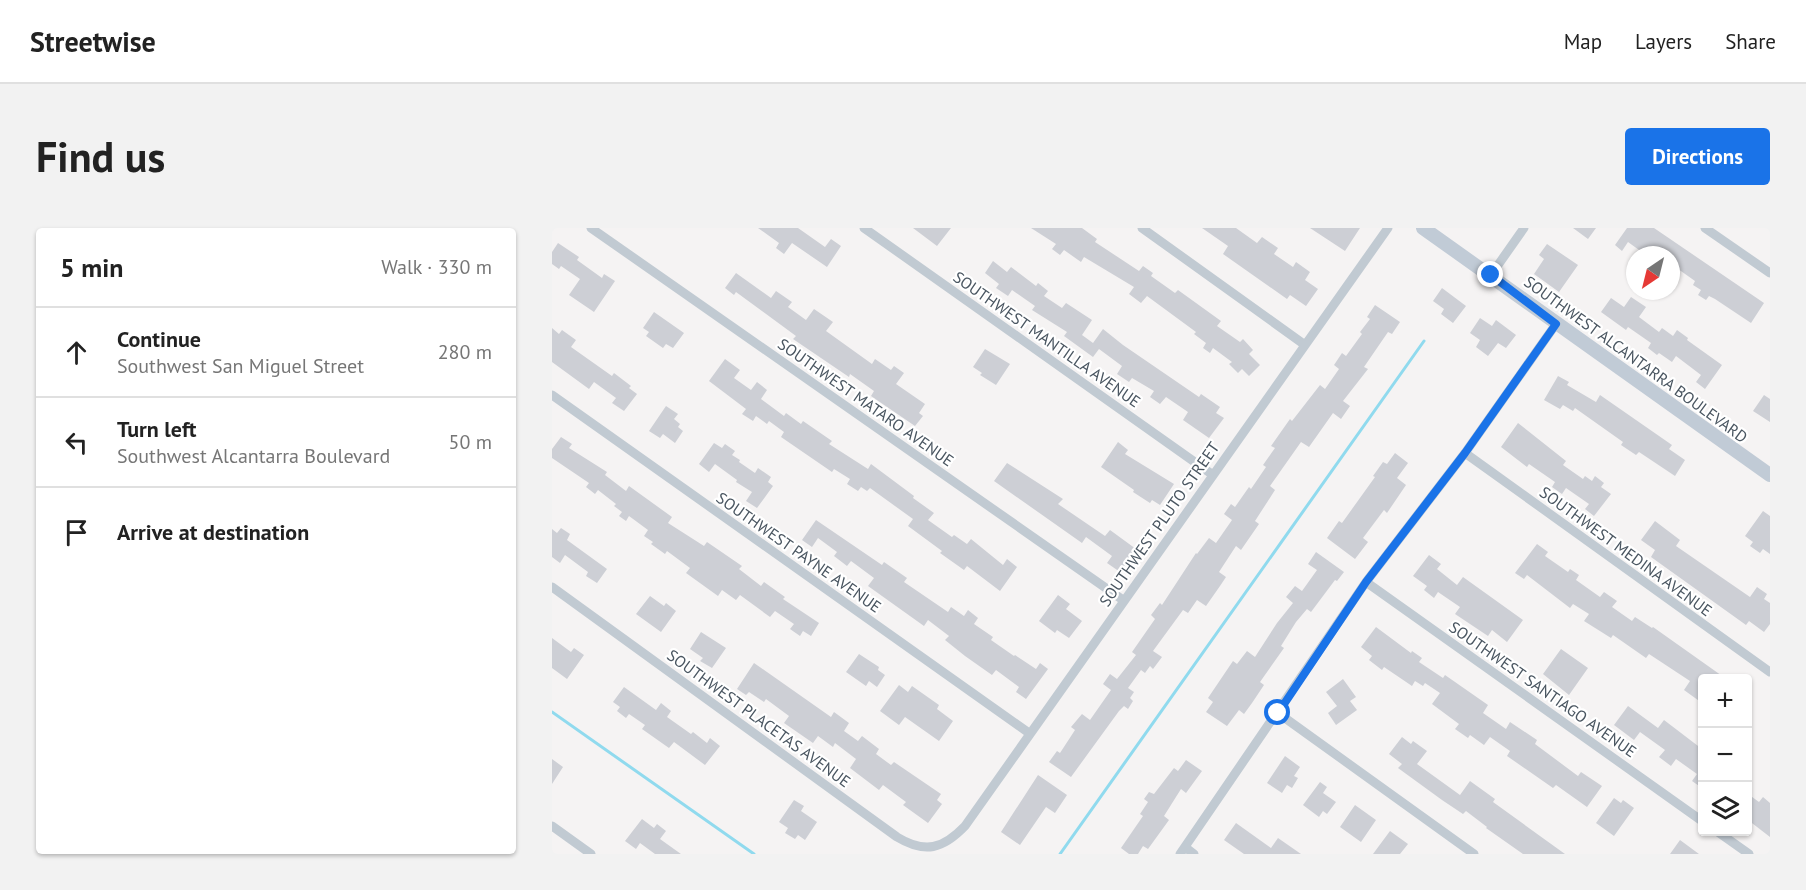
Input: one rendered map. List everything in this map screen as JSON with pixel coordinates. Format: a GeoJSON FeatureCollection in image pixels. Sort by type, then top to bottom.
{"type":"FeatureCollection","features":[{"type":"Feature","properties":{"kind":"street","name":"SOUTHWEST MATARO AVENUE"},"geometry":{"type":"LineString","coordinates":[[591,228],[1123,600]]}},
{"type":"Feature","properties":{"kind":"street","name":"SOUTHWEST MANTILLA AVENUE"},"geometry":{"type":"LineString","coordinates":[[864,228],[1213,475]]}},
{"type":"Feature","properties":{"kind":"street"},"geometry":{"type":"LineString","coordinates":[[1142,228],[1305,345]]}},
{"type":"Feature","properties":{"kind":"street","name":"SOUTHWEST PLUTO STREET"},"geometry":{"type":"LineString","coordinates":[[955,836],[965,826],[1388,228]]}},
{"type":"Feature","properties":{"kind":"street","name":"SOUTHWEST ALCANTARRA BOULEVARD"},"geometry":{"type":"LineString","coordinates":[[1423,228],[1770,475]]}},
{"type":"Feature","properties":{"kind":"street"},"geometry":{"type":"LineString","coordinates":[[1491,275],[1524,228]]}},
{"type":"Feature","properties":{"kind":"street"},"geometry":{"type":"LineString","coordinates":[[1711,230],[1770,273]]}},
{"type":"Feature","properties":{"kind":"street"},"geometry":{"type":"LineString","coordinates":[[1194,854],[1182,850],[1366,582],[1465,453],[1556,324]]}},
{"type":"Feature","properties":{"kind":"street","name":"SOUTHWEST PAYNE AVENUE"},"geometry":{"type":"LineString","coordinates":[[552,395],[1029,734]]}},
{"type":"Feature","properties":{"kind":"street","name":"SOUTHWEST MEDINA AVENUE"},"geometry":{"type":"LineString","coordinates":[[1465,453],[1770,672]]}},
{"type":"Feature","properties":{"kind":"street","name":"SOUTHWEST SANTIAGO AVENUE"},"geometry":{"type":"LineString","coordinates":[[1366,582],[1698,818]]}},
{"type":"Feature","properties":{"kind":"street","name":"SOUTHWEST PLACETAS AVENUE"},"geometry":{"type":"LineString","coordinates":[[552,587],[897,837],[916,846],[926,847],[937,846],[955,836]]}},
{"type":"Feature","properties":{"kind":"street"},"geometry":{"type":"LineString","coordinates":[[1278,713],[1474,854]]}},
{"type":"Feature","properties":{"kind":"street"},"geometry":{"type":"LineString","coordinates":[[552,826],[591,854]]}},
{"type":"Feature","properties":{"kind":"street"},"geometry":{"type":"LineString","coordinates":[[1725,836],[1749,854]]}},
{"type":"Feature","properties":{"kind":"building"},"geometry":{"type":"Polygon","coordinates":[[[758,228],[798,228],[825,247],[831,239],[841,246],[827,267],[792,243],[784,254],[776,248],[779,243],[758,228]]]}},
{"type":"Feature","properties":{"kind":"building"},"geometry":{"type":"Polygon","coordinates":[[[913,228],[951,228],[937,246],[913,228]]]}},
{"type":"Feature","properties":{"kind":"building"},"geometry":{"type":"Polygon","coordinates":[[[1031,228],[1082,228],[1097,239],[1095,242],[1139,271],[1143,266],[1153,273],[1151,276],[1175,293],[1178,290],[1221,321],[1217,326],[1240,342],[1243,339],[1253,350],[1249,354],[1260,365],[1249,376],[1242,369],[1238,373],[1229,364],[1232,362],[1213,348],[1210,353],[1203,348],[1206,343],[1194,334],[1196,332],[1147,296],[1141,303],[1129,294],[1134,287],[1084,257],[1081,262],[1064,250],[1060,255],[1052,249],[1056,244],[1031,228]]]}},
{"type":"Feature","properties":{"kind":"building"},"geometry":{"type":"Polygon","coordinates":[[[1202,228],[1236,228],[1257,243],[1262,237],[1278,248],[1274,254],[1293,267],[1296,262],[1310,272],[1305,280],[1318,289],[1306,306],[1290,295],[1287,299],[1223,254],[1228,246],[1202,228]]]}},
{"type":"Feature","properties":{"kind":"building"},"geometry":{"type":"Polygon","coordinates":[[[1310,228],[1360,228],[1345,251],[1310,228]]]}},
{"type":"Feature","properties":{"kind":"building"},"geometry":{"type":"Polygon","coordinates":[[[1573,228],[1596,228],[1588,239],[1573,228]]]}},
{"type":"Feature","properties":{"kind":"building"},"geometry":{"type":"Polygon","coordinates":[[[1627,228],[1654,228],[1764,303],[1751,323],[1715,299],[1709,296],[1706,300],[1698,295],[1701,290],[1693,285],[1695,281],[1680,270],[1680,246],[1634,246],[1628,242],[1622,251],[1615,245],[1627,228]]]}},
{"type":"Feature","properties":{"kind":"building"},"geometry":{"type":"Polygon","coordinates":[[[558,243],[579,257],[577,260],[602,278],[604,274],[615,281],[594,312],[569,295],[580,279],[561,266],[559,269],[552,264],[552,252],[558,243]]]}},
{"type":"Feature","properties":{"kind":"building"},"geometry":{"type":"Polygon","coordinates":[[[1547,244],[1578,265],[1559,292],[1534,274],[1544,259],[1539,255],[1547,244]]]}},
{"type":"Feature","properties":{"kind":"building"},"geometry":{"type":"Polygon","coordinates":[[[993,261],[1007,272],[1011,267],[1036,286],[1038,283],[1048,291],[1044,296],[1062,308],[1066,303],[1092,320],[1082,335],[1093,343],[1103,329],[1199,397],[1201,394],[1220,407],[1216,413],[1224,418],[1209,438],[1183,420],[1188,412],[1166,397],[1160,404],[1150,397],[1154,391],[1132,378],[1129,382],[1117,374],[1122,366],[1099,349],[1093,357],[1064,336],[1067,332],[1032,310],[1035,306],[1012,290],[1008,296],[996,288],[999,284],[985,273],[993,261]]]}},
{"type":"Feature","properties":{"kind":"building"},"geometry":{"type":"Polygon","coordinates":[[[736,273],[771,298],[776,291],[792,302],[788,307],[806,320],[814,309],[833,322],[826,331],[872,364],[875,359],[891,370],[894,366],[904,373],[896,384],[925,404],[919,413],[923,416],[915,426],[871,396],[874,391],[793,339],[796,336],[736,292],[734,295],[725,288],[736,273]]]}},
{"type":"Feature","properties":{"kind":"building"},"geometry":{"type":"Polygon","coordinates":[[[1442,288],[1466,306],[1453,323],[1441,314],[1444,309],[1433,301],[1442,288]]]}},
{"type":"Feature","properties":{"kind":"building"},"geometry":{"type":"Polygon","coordinates":[[[1611,298],[1624,307],[1629,300],[1636,300],[1646,307],[1639,317],[1659,332],[1662,328],[1673,336],[1677,330],[1722,365],[1705,389],[1696,382],[1701,375],[1676,356],[1672,362],[1659,353],[1657,355],[1648,348],[1651,343],[1628,327],[1626,330],[1601,312],[1611,298]]]}},
{"type":"Feature","properties":{"kind":"building"},"geometry":{"type":"Polygon","coordinates":[[[1375,305],[1400,322],[1392,334],[1388,332],[1364,367],[1368,369],[1343,401],[1350,406],[1341,419],[1333,413],[1309,447],[1301,442],[1270,486],[1275,490],[1255,521],[1259,524],[1241,550],[1236,546],[1219,572],[1226,577],[1220,586],[1206,606],[1197,600],[1188,613],[1183,610],[1153,651],[1162,657],[1153,669],[1150,666],[1145,673],[1141,670],[1128,688],[1134,692],[1130,698],[1133,701],[1128,709],[1124,706],[1119,711],[1071,777],[1049,762],[1057,751],[1060,753],[1075,730],[1071,727],[1082,714],[1090,720],[1111,690],[1103,684],[1110,674],[1117,679],[1136,655],[1132,652],[1155,619],[1151,615],[1160,603],[1162,605],[1196,553],[1209,538],[1216,543],[1232,520],[1224,514],[1231,504],[1235,507],[1249,487],[1251,489],[1266,467],[1263,465],[1275,448],[1271,446],[1290,419],[1292,421],[1320,385],[1325,389],[1339,369],[1334,365],[1342,353],[1346,356],[1362,334],[1360,332],[1370,319],[1367,317],[1375,305]]]}},
{"type":"Feature","properties":{"kind":"building"},"geometry":{"type":"Polygon","coordinates":[[[654,312],[684,333],[673,348],[666,344],[663,348],[646,336],[649,332],[643,328],[654,312]]]}},
{"type":"Feature","properties":{"kind":"building"},"geometry":{"type":"Polygon","coordinates":[[[1480,318],[1492,326],[1496,320],[1516,335],[1506,348],[1498,343],[1488,356],[1476,347],[1480,340],[1470,333],[1480,318]]]}},
{"type":"Feature","properties":{"kind":"building"},"geometry":{"type":"Polygon","coordinates":[[[552,328],[559,334],[562,330],[576,340],[571,347],[612,376],[614,373],[631,386],[629,388],[637,394],[624,411],[612,403],[616,398],[594,382],[589,389],[552,362],[552,328]]]}},
{"type":"Feature","properties":{"kind":"building"},"geometry":{"type":"Polygon","coordinates":[[[985,349],[1010,364],[996,385],[980,375],[982,373],[973,367],[985,349]]]}},
{"type":"Feature","properties":{"kind":"building"},"geometry":{"type":"Polygon","coordinates":[[[725,359],[740,370],[734,378],[751,390],[757,382],[767,390],[761,399],[784,416],[786,413],[801,424],[803,421],[832,441],[829,444],[868,469],[871,464],[914,496],[913,498],[934,513],[928,520],[952,537],[954,535],[967,544],[971,539],[1003,565],[1007,559],[1017,567],[1000,591],[967,566],[964,570],[940,553],[942,551],[908,526],[913,519],[870,488],[867,491],[861,487],[858,491],[847,484],[850,479],[834,469],[832,472],[781,437],[784,432],[769,421],[767,424],[756,416],[753,421],[742,414],[746,409],[709,381],[725,359]]]}},
{"type":"Feature","properties":{"kind":"building"},"geometry":{"type":"Polygon","coordinates":[[[1558,376],[1569,382],[1567,385],[1596,402],[1600,395],[1672,445],[1669,449],[1685,460],[1675,476],[1639,452],[1636,455],[1621,445],[1623,442],[1575,408],[1573,411],[1563,405],[1560,409],[1544,400],[1558,376]]]}},
{"type":"Feature","properties":{"kind":"building"},"geometry":{"type":"Polygon","coordinates":[[[1764,395],[1770,399],[1770,422],[1753,411],[1764,395]]]}},
{"type":"Feature","properties":{"kind":"building"},"geometry":{"type":"Polygon","coordinates":[[[666,406],[678,414],[674,419],[683,431],[675,443],[663,434],[660,438],[649,431],[666,406]]]}},
{"type":"Feature","properties":{"kind":"building"},"geometry":{"type":"Polygon","coordinates":[[[1518,423],[1566,461],[1563,465],[1583,479],[1585,476],[1592,481],[1595,476],[1604,483],[1601,487],[1611,494],[1594,516],[1585,509],[1589,504],[1566,488],[1562,494],[1552,487],[1555,482],[1529,464],[1527,467],[1501,447],[1518,423]]]}},
{"type":"Feature","properties":{"kind":"building"},"geometry":{"type":"Polygon","coordinates":[[[561,437],[572,444],[569,448],[607,472],[605,475],[626,491],[629,486],[672,517],[668,523],[704,546],[707,542],[742,566],[739,569],[761,586],[764,582],[785,597],[783,599],[819,623],[811,636],[803,631],[800,636],[790,629],[794,624],[775,611],[770,617],[740,595],[736,600],[722,590],[718,596],[686,573],[690,568],[667,551],[665,554],[651,544],[653,542],[644,536],[648,530],[629,516],[626,521],[619,516],[622,512],[614,506],[616,504],[598,490],[595,494],[586,487],[589,483],[552,458],[552,449],[561,437]]]}},
{"type":"Feature","properties":{"kind":"building"},"geometry":{"type":"Polygon","coordinates":[[[1118,442],[1128,450],[1125,454],[1174,484],[1160,505],[1152,500],[1150,503],[1101,467],[1118,442]]]}},
{"type":"Feature","properties":{"kind":"building"},"geometry":{"type":"Polygon","coordinates":[[[714,443],[722,448],[725,444],[735,451],[732,455],[740,460],[739,462],[755,473],[758,468],[771,477],[768,482],[773,486],[757,508],[746,501],[752,492],[736,482],[737,480],[715,464],[709,472],[699,464],[714,443]]]}},
{"type":"Feature","properties":{"kind":"building"},"geometry":{"type":"Polygon","coordinates":[[[1395,453],[1408,463],[1397,478],[1406,485],[1387,513],[1384,510],[1363,538],[1368,542],[1355,559],[1327,538],[1339,521],[1342,523],[1383,462],[1387,464],[1395,453]]]}},
{"type":"Feature","properties":{"kind":"building"},"geometry":{"type":"Polygon","coordinates":[[[1007,463],[1063,499],[1058,504],[1105,536],[1110,530],[1136,549],[1120,572],[1107,563],[1112,556],[1086,537],[1082,543],[994,481],[1007,463]]]}},
{"type":"Feature","properties":{"kind":"building"},"geometry":{"type":"Polygon","coordinates":[[[1763,511],[1770,516],[1770,554],[1763,549],[1760,553],[1750,546],[1753,542],[1745,536],[1763,511]]]}},
{"type":"Feature","properties":{"kind":"building"},"geometry":{"type":"Polygon","coordinates":[[[816,520],[882,565],[884,562],[907,578],[904,582],[948,612],[951,607],[964,616],[968,610],[978,618],[974,624],[993,637],[991,640],[1014,656],[1036,669],[1040,663],[1048,669],[1026,699],[1016,692],[1019,687],[996,670],[992,675],[965,656],[945,640],[949,636],[928,620],[924,626],[868,586],[874,578],[851,561],[847,566],[834,556],[837,552],[818,538],[812,547],[802,540],[816,520]]]}},
{"type":"Feature","properties":{"kind":"building"},"geometry":{"type":"Polygon","coordinates":[[[1655,521],[1680,540],[1676,546],[1750,597],[1757,587],[1767,594],[1764,599],[1770,603],[1770,624],[1764,632],[1749,621],[1746,625],[1651,557],[1655,550],[1641,540],[1655,521]]]}},
{"type":"Feature","properties":{"kind":"building"},"geometry":{"type":"Polygon","coordinates":[[[561,528],[570,534],[567,540],[607,569],[597,583],[586,576],[588,572],[565,555],[560,563],[552,557],[552,529],[557,533],[561,528]]]}},
{"type":"Feature","properties":{"kind":"building"},"geometry":{"type":"Polygon","coordinates":[[[1537,544],[1548,552],[1545,556],[1568,572],[1570,569],[1579,575],[1576,580],[1600,597],[1604,592],[1617,601],[1612,607],[1632,621],[1635,617],[1653,627],[1719,674],[1698,674],[1698,700],[1684,690],[1690,681],[1649,654],[1646,658],[1613,635],[1611,638],[1584,621],[1589,614],[1573,604],[1570,608],[1527,575],[1524,579],[1515,573],[1537,544]]]}},
{"type":"Feature","properties":{"kind":"building"},"geometry":{"type":"Polygon","coordinates":[[[1316,552],[1344,572],[1337,581],[1335,580],[1311,612],[1307,609],[1296,622],[1281,646],[1284,648],[1260,682],[1264,685],[1244,714],[1239,710],[1227,726],[1206,712],[1213,702],[1208,698],[1233,661],[1237,664],[1247,651],[1255,657],[1293,603],[1286,597],[1295,586],[1302,591],[1317,570],[1308,564],[1316,552]]]}},
{"type":"Feature","properties":{"kind":"building"},"geometry":{"type":"Polygon","coordinates":[[[1429,555],[1441,564],[1437,569],[1457,585],[1463,577],[1523,620],[1507,642],[1492,630],[1488,636],[1455,614],[1460,607],[1438,592],[1434,598],[1424,590],[1427,586],[1413,576],[1429,555]]]}},
{"type":"Feature","properties":{"kind":"building"},"geometry":{"type":"Polygon","coordinates":[[[1058,595],[1070,604],[1066,609],[1082,621],[1069,638],[1057,630],[1055,633],[1039,621],[1058,595]]]}},
{"type":"Feature","properties":{"kind":"building"},"geometry":{"type":"Polygon","coordinates":[[[650,596],[664,606],[666,603],[676,611],[661,632],[636,614],[650,596]]]}},
{"type":"Feature","properties":{"kind":"building"},"geometry":{"type":"Polygon","coordinates":[[[1376,627],[1411,653],[1412,651],[1422,658],[1419,662],[1443,678],[1445,675],[1488,705],[1483,713],[1506,729],[1510,722],[1537,740],[1535,744],[1578,776],[1581,772],[1602,786],[1587,807],[1556,785],[1553,788],[1507,756],[1510,751],[1490,737],[1484,745],[1470,735],[1468,738],[1455,729],[1459,724],[1432,704],[1440,693],[1425,683],[1423,686],[1415,681],[1412,686],[1384,667],[1382,670],[1369,660],[1372,656],[1361,647],[1376,627]]]}},
{"type":"Feature","properties":{"kind":"building"},"geometry":{"type":"Polygon","coordinates":[[[701,632],[726,648],[712,668],[700,661],[703,658],[690,649],[701,632]]]}},
{"type":"Feature","properties":{"kind":"building"},"geometry":{"type":"Polygon","coordinates":[[[552,638],[571,652],[574,648],[584,655],[567,679],[552,668],[552,638]]]}},
{"type":"Feature","properties":{"kind":"building"},"geometry":{"type":"Polygon","coordinates":[[[1561,649],[1588,668],[1569,695],[1543,674],[1561,649]]]}},
{"type":"Feature","properties":{"kind":"building"},"geometry":{"type":"Polygon","coordinates":[[[859,654],[879,667],[878,670],[885,675],[877,687],[869,681],[866,686],[846,672],[859,654]]]}},
{"type":"Feature","properties":{"kind":"building"},"geometry":{"type":"Polygon","coordinates":[[[754,663],[831,717],[834,712],[849,723],[844,731],[858,741],[862,736],[879,749],[876,754],[891,765],[894,762],[941,794],[937,800],[942,804],[928,823],[903,805],[906,802],[883,785],[879,790],[850,768],[856,759],[835,743],[833,747],[818,736],[813,743],[784,723],[789,716],[766,699],[764,702],[749,692],[746,695],[737,689],[754,663]]]}},
{"type":"Feature","properties":{"kind":"building"},"geometry":{"type":"Polygon","coordinates":[[[1343,679],[1356,697],[1350,701],[1357,710],[1336,725],[1328,713],[1337,706],[1326,692],[1343,679]]]}},
{"type":"Feature","properties":{"kind":"building"},"geometry":{"type":"Polygon","coordinates":[[[899,685],[908,692],[912,686],[939,705],[937,709],[953,721],[939,741],[905,717],[899,725],[880,711],[899,685]]]}},
{"type":"Feature","properties":{"kind":"building"},"geometry":{"type":"Polygon","coordinates":[[[624,687],[656,710],[661,703],[671,711],[667,717],[707,743],[710,738],[720,746],[705,765],[674,742],[669,748],[642,729],[645,725],[629,714],[626,718],[617,711],[620,707],[613,702],[624,687]]]}},
{"type":"Feature","properties":{"kind":"building"},"geometry":{"type":"Polygon","coordinates":[[[1628,706],[1658,728],[1664,720],[1698,746],[1698,785],[1692,781],[1697,774],[1676,759],[1671,766],[1659,757],[1665,750],[1640,732],[1634,740],[1614,725],[1628,706]]]}},
{"type":"Feature","properties":{"kind":"building"},"geometry":{"type":"Polygon","coordinates":[[[1402,737],[1411,744],[1413,741],[1427,751],[1417,764],[1460,795],[1470,781],[1495,799],[1493,802],[1565,854],[1523,854],[1466,811],[1463,814],[1442,800],[1398,768],[1402,764],[1389,754],[1402,737]]]}},
{"type":"Feature","properties":{"kind":"building"},"geometry":{"type":"Polygon","coordinates":[[[1285,756],[1300,767],[1294,776],[1298,778],[1292,788],[1287,785],[1282,793],[1267,783],[1285,756]]]}},
{"type":"Feature","properties":{"kind":"building"},"geometry":{"type":"Polygon","coordinates":[[[552,759],[563,767],[552,784],[552,759]]]}},
{"type":"Feature","properties":{"kind":"building"},"geometry":{"type":"Polygon","coordinates":[[[1186,760],[1202,771],[1186,793],[1181,789],[1164,816],[1169,820],[1148,849],[1143,846],[1138,854],[1129,854],[1121,848],[1143,816],[1140,814],[1148,802],[1144,799],[1149,792],[1154,794],[1174,768],[1178,771],[1186,760]]]}},
{"type":"Feature","properties":{"kind":"building"},"geometry":{"type":"Polygon","coordinates":[[[1038,775],[1067,795],[1055,813],[1046,807],[1020,845],[1001,832],[1038,775]]]}},
{"type":"Feature","properties":{"kind":"building"},"geometry":{"type":"Polygon","coordinates":[[[1320,782],[1327,787],[1323,793],[1336,802],[1327,814],[1323,811],[1319,817],[1303,805],[1320,782]]]}},
{"type":"Feature","properties":{"kind":"building"},"geometry":{"type":"Polygon","coordinates":[[[1752,797],[1759,802],[1763,797],[1770,803],[1770,837],[1752,823],[1752,797]]]}},
{"type":"Feature","properties":{"kind":"building"},"geometry":{"type":"Polygon","coordinates":[[[1614,798],[1621,803],[1623,800],[1634,808],[1614,836],[1596,823],[1614,798]]]}},
{"type":"Feature","properties":{"kind":"building"},"geometry":{"type":"Polygon","coordinates":[[[794,800],[804,806],[801,811],[817,822],[805,840],[798,835],[795,839],[785,833],[788,828],[779,822],[794,800]]]}},
{"type":"Feature","properties":{"kind":"building"},"geometry":{"type":"Polygon","coordinates":[[[1355,805],[1376,820],[1361,842],[1340,827],[1355,805]]]}},
{"type":"Feature","properties":{"kind":"building"},"geometry":{"type":"Polygon","coordinates":[[[642,819],[654,828],[657,824],[666,831],[660,839],[681,854],[655,854],[640,843],[636,849],[625,841],[642,819]]]}},
{"type":"Feature","properties":{"kind":"building"},"geometry":{"type":"Polygon","coordinates":[[[1236,823],[1271,848],[1278,838],[1301,854],[1244,854],[1224,840],[1236,823]]]}},
{"type":"Feature","properties":{"kind":"building"},"geometry":{"type":"Polygon","coordinates":[[[1390,831],[1408,844],[1400,854],[1373,854],[1390,831]]]}},
{"type":"Feature","properties":{"kind":"building"},"geometry":{"type":"Polygon","coordinates":[[[1680,840],[1699,854],[1670,854],[1680,840]]]}},
{"type":"Feature","properties":{"kind":"waterway"},"geometry":{"type":"LineString","coordinates":[[1060,854],[1424,341]]}},
{"type":"Feature","properties":{"kind":"waterway"},"geometry":{"type":"LineString","coordinates":[[552,712],[754,854]]}},
{"type":"Feature","properties":{"kind":"route"},"geometry":{"type":"LineString","coordinates":[[1278,713],[1366,582],[1465,453],[1556,324],[1491,275]]}}]}
